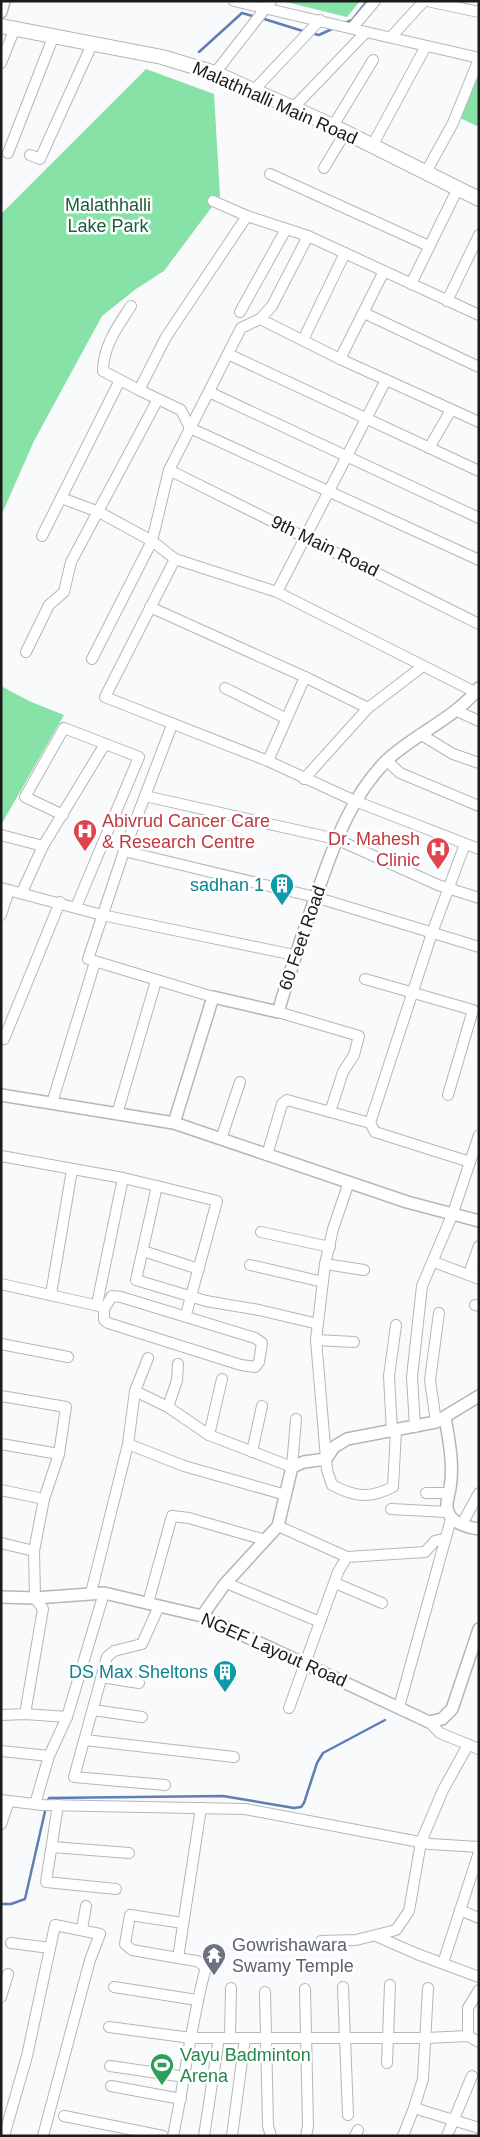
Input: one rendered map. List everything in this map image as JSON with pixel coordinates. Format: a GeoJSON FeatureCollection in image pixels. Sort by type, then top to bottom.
{"type":"FeatureCollection","features":[{"type":"Feature","properties":{"kind":"main road","name":"Malathhalli Main Road"},"geometry":{"type":"LineString","coordinates":[[8,27],[93,42],[162,57],[215,73],[294,107],[479,198]]}},
{"type":"Feature","properties":{"kind":"street"},"geometry":{"type":"LineString","coordinates":[[1,12],[4,1]]}},
{"type":"Feature","properties":{"kind":"street"},"geometry":{"type":"LineString","coordinates":[[234,1],[269,4],[320,20],[479,59],[453,123],[426,172]]}},
{"type":"Feature","properties":{"kind":"street"},"geometry":{"type":"LineString","coordinates":[[346,25],[375,1]]}},
{"type":"Feature","properties":{"kind":"street"},"geometry":{"type":"LineString","coordinates":[[391,37],[425,1],[479,12]]}},
{"type":"Feature","properties":{"kind":"street"},"geometry":{"type":"LineString","coordinates":[[215,73],[269,4]]}},
{"type":"Feature","properties":{"kind":"street"},"geometry":{"type":"LineString","coordinates":[[254,90],[320,20]]}},
{"type":"Feature","properties":{"kind":"street"},"geometry":{"type":"LineString","coordinates":[[1,63],[8,27]]}},
{"type":"Feature","properties":{"kind":"street"},"geometry":{"type":"LineString","coordinates":[[294,107],[366,32]]}},
{"type":"Feature","properties":{"kind":"street"},"geometry":{"type":"LineString","coordinates":[[8,153],[54,35]]}},
{"type":"Feature","properties":{"kind":"street"},"geometry":{"type":"LineString","coordinates":[[30,155],[40,159],[93,42]]}},
{"type":"Feature","properties":{"kind":"street"},"geometry":{"type":"LineString","coordinates":[[372,146],[426,46]]}},
{"type":"Feature","properties":{"kind":"street"},"geometry":{"type":"LineString","coordinates":[[333,126],[372,60]]}},
{"type":"Feature","properties":{"kind":"street"},"geometry":{"type":"LineString","coordinates":[[324,168],[345,133]]}},
{"type":"Feature","properties":{"kind":"street"},"geometry":{"type":"LineString","coordinates":[[270,174],[429,246]]}},
{"type":"Feature","properties":{"kind":"street"},"geometry":{"type":"LineString","coordinates":[[410,284],[458,188]]}},
{"type":"Feature","properties":{"kind":"street"},"geometry":{"type":"LineString","coordinates":[[213,201],[247,216],[308,236],[479,315]]}},
{"type":"Feature","properties":{"kind":"street"},"geometry":{"type":"LineString","coordinates":[[139,390],[166,337],[247,216]]}},
{"type":"Feature","properties":{"kind":"street"},"geometry":{"type":"LineString","coordinates":[[240,312],[286,229]]}},
{"type":"Feature","properties":{"kind":"street"},"geometry":{"type":"LineString","coordinates":[[447,301],[479,235]]}},
{"type":"Feature","properties":{"kind":"street"},"geometry":{"type":"LineString","coordinates":[[92,659],[152,542],[170,470],[241,328],[260,319],[272,306],[308,236]]}},
{"type":"Feature","properties":{"kind":"street"},"geometry":{"type":"LineString","coordinates":[[303,340],[345,253]]}},
{"type":"Feature","properties":{"kind":"street"},"geometry":{"type":"LineString","coordinates":[[340,359],[384,271]]}},
{"type":"Feature","properties":{"kind":"street"},"geometry":{"type":"LineString","coordinates":[[131,306],[114,332],[103,358],[103,371],[181,410],[190,428],[479,560]]}},
{"type":"Feature","properties":{"kind":"street"},"geometry":{"type":"LineString","coordinates":[[364,313],[479,368]]}},
{"type":"Feature","properties":{"kind":"street"},"geometry":{"type":"LineString","coordinates":[[260,319],[340,359],[479,422]]}},
{"type":"Feature","properties":{"kind":"street"},"geometry":{"type":"LineString","coordinates":[[228,354],[479,471]]}},
{"type":"Feature","properties":{"kind":"street"},"geometry":{"type":"LineString","coordinates":[[42,536],[120,380]]}},
{"type":"Feature","properties":{"kind":"street"},"geometry":{"type":"LineString","coordinates":[[277,592],[386,380]]}},
{"type":"Feature","properties":{"kind":"street"},"geometry":{"type":"LineString","coordinates":[[209,392],[479,518]]}},
{"type":"Feature","properties":{"kind":"street"},"geometry":{"type":"LineString","coordinates":[[26,652],[49,605],[64,592],[71,562],[158,399]]}},
{"type":"Feature","properties":{"kind":"street"},"geometry":{"type":"LineString","coordinates":[[429,448],[452,410]]}},
{"type":"Feature","properties":{"kind":"street","name":"9th Main Road"},"geometry":{"type":"LineString","coordinates":[[170,470],[306,536],[479,624]]}},
{"type":"Feature","properties":{"kind":"street"},"geometry":{"type":"LineString","coordinates":[[61,498],[99,512],[152,542],[175,559],[277,592],[423,666],[477,690]]}},
{"type":"Feature","properties":{"kind":"street"},"geometry":{"type":"LineString","coordinates":[[175,559],[105,697],[172,725],[268,761],[355,801],[479,849]]}},
{"type":"Feature","properties":{"kind":"street"},"geometry":{"type":"LineString","coordinates":[[150,607],[305,677],[368,708]]}},
{"type":"Feature","properties":{"kind":"street"},"geometry":{"type":"LineString","coordinates":[[304,778],[368,708],[423,666]]}},
{"type":"Feature","properties":{"kind":"street"},"geometry":{"type":"LineString","coordinates":[[268,761],[305,677]]}},
{"type":"Feature","properties":{"kind":"street"},"geometry":{"type":"LineString","coordinates":[[225,688],[286,718]]}},
{"type":"Feature","properties":{"kind":"street","name":"60 Feet Road"},"geometry":{"type":"LineString","coordinates":[[278,1012],[294,955],[336,839],[355,801],[387,761],[420,734],[457,711],[477,690]]}},
{"type":"Feature","properties":{"kind":"street"},"geometry":{"type":"LineString","coordinates":[[457,711],[479,721]]}},
{"type":"Feature","properties":{"kind":"street"},"geometry":{"type":"LineString","coordinates":[[172,725],[124,851],[88,959],[213,997],[278,1012],[359,1036],[354,1055],[343,1072],[330,1112]]}},
{"type":"Feature","properties":{"kind":"street"},"geometry":{"type":"LineString","coordinates":[[63,815],[25,797],[64,728],[139,757],[76,907]]}},
{"type":"Feature","properties":{"kind":"street"},"geometry":{"type":"LineString","coordinates":[[420,734],[453,754],[479,763]]}},
{"type":"Feature","properties":{"kind":"street"},"geometry":{"type":"LineString","coordinates":[[22,892],[42,846],[63,815],[105,744]]}},
{"type":"Feature","properties":{"kind":"street"},"geometry":{"type":"LineString","coordinates":[[387,761],[400,772],[479,806]]}},
{"type":"Feature","properties":{"kind":"street"},"geometry":{"type":"LineString","coordinates":[[145,796],[336,839],[450,889],[479,898]]}},
{"type":"Feature","properties":{"kind":"street"},"geometry":{"type":"LineString","coordinates":[[1,835],[42,846]]}},
{"type":"Feature","properties":{"kind":"street"},"geometry":{"type":"LineString","coordinates":[[370,1123],[432,933],[450,889],[465,844]]}},
{"type":"Feature","properties":{"kind":"street"},"geometry":{"type":"LineString","coordinates":[[124,851],[315,897],[479,946]]}},
{"type":"Feature","properties":{"kind":"street"},"geometry":{"type":"LineString","coordinates":[[1,916],[5,889],[60,902],[102,915],[294,955]]}},
{"type":"Feature","properties":{"kind":"street"},"geometry":{"type":"LineString","coordinates":[[1,1038],[4,1039],[60,902]]}},
{"type":"Feature","properties":{"kind":"street"},"geometry":{"type":"LineString","coordinates":[[52,1103],[95,962]]}},
{"type":"Feature","properties":{"kind":"street"},"geometry":{"type":"LineString","coordinates":[[365,979],[473,1010],[448,1095]]}},
{"type":"Feature","properties":{"kind":"street"},"geometry":{"type":"LineString","coordinates":[[117,1114],[156,980]]}},
{"type":"Feature","properties":{"kind":"street"},"geometry":{"type":"LineString","coordinates":[[174,1123],[213,997]]}},
{"type":"Feature","properties":{"kind":"street"},"geometry":{"type":"LineString","coordinates":[[221,1139],[240,1082]]}},
{"type":"Feature","properties":{"kind":"street"},"geometry":{"type":"LineString","coordinates":[[1,1095],[174,1123],[407,1202],[479,1221]]}},
{"type":"Feature","properties":{"kind":"street"},"geometry":{"type":"LineString","coordinates":[[267,1155],[286,1100],[370,1123],[375,1132],[470,1162]]}},
{"type":"Feature","properties":{"kind":"street"},"geometry":{"type":"LineString","coordinates":[[415,1428],[412,1377],[422,1286],[434,1262],[453,1213],[479,1135]]}},
{"type":"Feature","properties":{"kind":"street"},"geometry":{"type":"LineString","coordinates":[[1,1156],[123,1178],[217,1201],[187,1311]]}},
{"type":"Feature","properties":{"kind":"street"},"geometry":{"type":"LineString","coordinates":[[51,1294],[72,1170]]}},
{"type":"Feature","properties":{"kind":"street"},"geometry":{"type":"LineString","coordinates":[[100,1307],[112,1296],[116,1296],[256,1338],[262,1343],[259,1362],[255,1367],[241,1365],[108,1324],[104,1320],[100,1307],[123,1178]]}},
{"type":"Feature","properties":{"kind":"street"},"geometry":{"type":"LineString","coordinates":[[349,1182],[332,1229],[330,1247],[325,1264],[316,1340],[328,1478],[332,1485],[353,1494],[375,1496],[393,1488],[394,1431],[389,1376],[396,1325]]}},
{"type":"Feature","properties":{"kind":"street"},"geometry":{"type":"LineString","coordinates":[[157,1186],[136,1280],[190,1296],[318,1324]]}},
{"type":"Feature","properties":{"kind":"street"},"geometry":{"type":"LineString","coordinates":[[261,1232],[330,1247]]}},
{"type":"Feature","properties":{"kind":"street"},"geometry":{"type":"LineString","coordinates":[[479,1246],[471,1268],[479,1271]]}},
{"type":"Feature","properties":{"kind":"street"},"geometry":{"type":"LineString","coordinates":[[143,1251],[199,1269]]}},
{"type":"Feature","properties":{"kind":"street"},"geometry":{"type":"LineString","coordinates":[[434,1262],[479,1280]]}},
{"type":"Feature","properties":{"kind":"street"},"geometry":{"type":"LineString","coordinates":[[325,1264],[364,1270]]}},
{"type":"Feature","properties":{"kind":"street"},"geometry":{"type":"LineString","coordinates":[[250,1265],[323,1282]]}},
{"type":"Feature","properties":{"kind":"street"},"geometry":{"type":"LineString","coordinates":[[1,1284],[51,1294],[100,1307]]}},
{"type":"Feature","properties":{"kind":"street"},"geometry":{"type":"LineString","coordinates":[[399,1707],[407,1686],[445,1539],[449,1515],[450,1444],[430,1380],[439,1313]]}},
{"type":"Feature","properties":{"kind":"street"},"geometry":{"type":"LineString","coordinates":[[316,1340],[354,1342]]}},
{"type":"Feature","properties":{"kind":"street"},"geometry":{"type":"LineString","coordinates":[[1,1344],[68,1357]]}},
{"type":"Feature","properties":{"kind":"street"},"geometry":{"type":"LineString","coordinates":[[90,1594],[128,1444],[136,1391],[148,1358]]}},
{"type":"Feature","properties":{"kind":"street"},"geometry":{"type":"LineString","coordinates":[[168,1407],[178,1380],[178,1364]]}},
{"type":"Feature","properties":{"kind":"street"},"geometry":{"type":"LineString","coordinates":[[209,1434],[222,1379]]}},
{"type":"Feature","properties":{"kind":"street"},"geometry":{"type":"LineString","coordinates":[[136,1391],[168,1407],[209,1434],[292,1467],[304,1462],[326,1459],[334,1447],[346,1439],[415,1428],[441,1420],[479,1396]]}},
{"type":"Feature","properties":{"kind":"street"},"geometry":{"type":"LineString","coordinates":[[1,1396],[66,1407],[59,1454],[44,1498],[34,1551],[35,1598],[43,1609],[25,1714]]}},
{"type":"Feature","properties":{"kind":"street"},"geometry":{"type":"LineString","coordinates":[[252,1452],[262,1406]]}},
{"type":"Feature","properties":{"kind":"street"},"geometry":{"type":"LineString","coordinates":[[202,1616],[226,1583],[278,1526],[292,1467],[296,1419]]}},
{"type":"Feature","properties":{"kind":"street"},"geometry":{"type":"LineString","coordinates":[[1,1444],[59,1454]]}},
{"type":"Feature","properties":{"kind":"street"},"geometry":{"type":"LineString","coordinates":[[128,1444],[184,1466],[286,1495]]}},
{"type":"Feature","properties":{"kind":"street"},"geometry":{"type":"LineString","coordinates":[[1,1490],[44,1498]]}},
{"type":"Feature","properties":{"kind":"street"},"geometry":{"type":"LineString","coordinates":[[426,1492],[449,1492]]}},
{"type":"Feature","properties":{"kind":"street"},"geometry":{"type":"LineString","coordinates":[[462,1524],[479,1493]]}},
{"type":"Feature","properties":{"kind":"street"},"geometry":{"type":"LineString","coordinates":[[391,1509],[449,1515],[462,1524],[479,1529]]}},
{"type":"Feature","properties":{"kind":"street"},"geometry":{"type":"LineString","coordinates":[[165,1785],[74,1777],[107,1657],[114,1651],[142,1644],[153,1604],[172,1516],[189,1518],[265,1540]]}},
{"type":"Feature","properties":{"kind":"street"},"geometry":{"type":"LineString","coordinates":[[278,1526],[347,1557],[424,1552],[435,1542],[445,1539]]}},
{"type":"Feature","properties":{"kind":"street"},"geometry":{"type":"LineString","coordinates":[[1,1543],[34,1551]]}},
{"type":"Feature","properties":{"kind":"street"},"geometry":{"type":"LineString","coordinates":[[289,1708],[320,1622],[347,1557]]}},
{"type":"Feature","properties":{"kind":"street"},"geometry":{"type":"LineString","coordinates":[[226,1583],[320,1622]]}},
{"type":"Feature","properties":{"kind":"street"},"geometry":{"type":"LineString","coordinates":[[335,1583],[382,1603]]}},
{"type":"Feature","properties":{"kind":"street"},"geometry":{"type":"LineString","coordinates":[[104,1593],[67,1717],[49,1756],[47,1805],[52,1847],[46,1882],[116,1889]]}},
{"type":"Feature","properties":{"kind":"street","name":"NGEF Layout Road"},"geometry":{"type":"LineString","coordinates":[[1,1597],[35,1598],[104,1593],[202,1616],[429,1722]]}},
{"type":"Feature","properties":{"kind":"street"},"geometry":{"type":"LineString","coordinates":[[429,1722],[442,1719],[452,1710],[479,1629]]}},
{"type":"Feature","properties":{"kind":"street"},"geometry":{"type":"LineString","coordinates":[[101,1677],[138,1683]]}},
{"type":"Feature","properties":{"kind":"street"},"geometry":{"type":"LineString","coordinates":[[93,1710],[142,1717]]}},
{"type":"Feature","properties":{"kind":"street"},"geometry":{"type":"LineString","coordinates":[[1,1715],[25,1714],[67,1717]]}},
{"type":"Feature","properties":{"kind":"street"},"geometry":{"type":"LineString","coordinates":[[429,1722],[440,1733],[479,1749]]}},
{"type":"Feature","properties":{"kind":"street"},"geometry":{"type":"LineString","coordinates":[[85,1740],[234,1757]]}},
{"type":"Feature","properties":{"kind":"street"},"geometry":{"type":"LineString","coordinates":[[321,1941],[356,1940],[396,1930],[409,1911],[421,1842],[443,1790],[468,1745]]}},
{"type":"Feature","properties":{"kind":"street"},"geometry":{"type":"LineString","coordinates":[[1,1751],[49,1756]]}},
{"type":"Feature","properties":{"kind":"street"},"geometry":{"type":"LineString","coordinates":[[1,1824],[5,1800],[47,1805],[245,1809],[421,1842],[479,1847]]}},
{"type":"Feature","properties":{"kind":"street"},"geometry":{"type":"LineString","coordinates":[[178,1958],[201,1808]]}},
{"type":"Feature","properties":{"kind":"street"},"geometry":{"type":"LineString","coordinates":[[52,1847],[129,1853]]}},
{"type":"Feature","properties":{"kind":"street"},"geometry":{"type":"LineString","coordinates":[[443,1963],[478,1857]]}},
{"type":"Feature","properties":{"kind":"street"},"geometry":{"type":"LineString","coordinates":[[82,1929],[86,1906]]}},
{"type":"Feature","properties":{"kind":"street"},"geometry":{"type":"LineString","coordinates":[[460,1910],[479,1918]]}},
{"type":"Feature","properties":{"kind":"street"},"geometry":{"type":"LineString","coordinates":[[173,2136],[185,2077],[197,2000],[206,1967],[197,1961],[132,1950],[125,1944],[130,1915],[183,1924]]}},
{"type":"Feature","properties":{"kind":"street"},"geometry":{"type":"LineString","coordinates":[[4,2136],[27,2056],[55,1925],[100,1934],[90,1960],[43,2136]]}},
{"type":"Feature","properties":{"kind":"street"},"geometry":{"type":"LineString","coordinates":[[376,1936],[479,1977]]}},
{"type":"Feature","properties":{"kind":"street"},"geometry":{"type":"LineString","coordinates":[[11,1943],[50,1948]]}},
{"type":"Feature","properties":{"kind":"street"},"geometry":{"type":"LineString","coordinates":[[1,1997],[8,1974]]}},
{"type":"Feature","properties":{"kind":"street"},"geometry":{"type":"LineString","coordinates":[[387,2063],[390,1985]]}},
{"type":"Feature","properties":{"kind":"street"},"geometry":{"type":"LineString","coordinates":[[114,1987],[197,2000]]}},
{"type":"Feature","properties":{"kind":"street"},"geometry":{"type":"LineString","coordinates":[[343,1987],[348,2115]]}},
{"type":"Feature","properties":{"kind":"street"},"geometry":{"type":"LineString","coordinates":[[204,2136],[224,2038],[231,1988]]}},
{"type":"Feature","properties":{"kind":"street"},"geometry":{"type":"LineString","coordinates":[[403,2136],[423,2079],[428,1988]]}},
{"type":"Feature","properties":{"kind":"street"},"geometry":{"type":"LineString","coordinates":[[305,1990],[308,2126],[306,2136]]}},
{"type":"Feature","properties":{"kind":"street"},"geometry":{"type":"LineString","coordinates":[[468,2036],[468,2008],[479,1990]]}},
{"type":"Feature","properties":{"kind":"street"},"geometry":{"type":"LineString","coordinates":[[265,1992],[268,2126],[271,2136]]}},
{"type":"Feature","properties":{"kind":"street"},"geometry":{"type":"LineString","coordinates":[[109,2027],[191,2038],[426,2038],[468,2036],[479,2042]]}},
{"type":"Feature","properties":{"kind":"street"},"geometry":{"type":"LineString","coordinates":[[232,2136],[245,2038]]}},
{"type":"Feature","properties":{"kind":"street"},"geometry":{"type":"LineString","coordinates":[[110,2066],[185,2077]]}},
{"type":"Feature","properties":{"kind":"street"},"geometry":{"type":"LineString","coordinates":[[447,2136],[472,2076]]}},
{"type":"Feature","properties":{"kind":"street"},"geometry":{"type":"LineString","coordinates":[[111,2086],[181,2099]]}},
{"type":"Feature","properties":{"kind":"street"},"geometry":{"type":"LineString","coordinates":[[414,2108],[452,2122],[479,2128]]}},
{"type":"Feature","properties":{"kind":"street"},"geometry":{"type":"LineString","coordinates":[[64,2116],[163,2136]]}},
{"type":"Feature","properties":{"kind":"green space"},"geometry":{"type":"Polygon","coordinates":[[[282,1],[360,1],[347,17],[282,1]]]}},
{"type":"Feature","properties":{"kind":"green space","name":"Malathhalli Lake Park"},"geometry":{"type":"Polygon","coordinates":[[[146,69],[214,94],[220,196],[164,271],[136,289],[102,316],[34,441],[1,516],[1,214],[146,69]]]}},
{"type":"Feature","properties":{"kind":"green space"},"geometry":{"type":"Polygon","coordinates":[[[475,78],[479,79],[479,127],[458,117],[475,78]]]}},
{"type":"Feature","properties":{"kind":"green space"},"geometry":{"type":"Polygon","coordinates":[[[1,686],[29,701],[64,715],[1,825],[1,686]]]}},
{"type":"Feature","properties":{"kind":"waterway"},"geometry":{"type":"LineString","coordinates":[[343,24],[352,20],[367,1]]}},
{"type":"Feature","properties":{"kind":"waterway"},"geometry":{"type":"LineString","coordinates":[[199,52],[242,13],[256,17]]}},
{"type":"Feature","properties":{"kind":"waterway"},"geometry":{"type":"LineString","coordinates":[[261,18],[306,32]]}},
{"type":"Feature","properties":{"kind":"waterway"},"geometry":{"type":"LineString","coordinates":[[311,33],[319,35],[334,28]]}},
{"type":"Feature","properties":{"kind":"waterway"},"geometry":{"type":"LineString","coordinates":[[47,1802],[49,1798],[223,1796],[294,1808],[301,1807],[317,1763],[323,1753],[385,1720]]}},
{"type":"Feature","properties":{"kind":"waterway"},"geometry":{"type":"LineString","coordinates":[[1,1904],[11,1904],[25,1899],[46,1807]]}},
{"type":"Feature","properties":{"kind":"place","name":"Abivrud Cancer Care & Research Centre"},"geometry":{"type":"Point","coordinates":[85,852]}},
{"type":"Feature","properties":{"kind":"place","name":"Dr. Mahesh Clinic"},"geometry":{"type":"Point","coordinates":[438,870]}},
{"type":"Feature","properties":{"kind":"place","name":"sadhan 1"},"geometry":{"type":"Point","coordinates":[282,906]}},
{"type":"Feature","properties":{"kind":"place","name":"DS Max Sheltons"},"geometry":{"type":"Point","coordinates":[225,1693]}},
{"type":"Feature","properties":{"kind":"place","name":"Gowrishawara Swamy Temple"},"geometry":{"type":"Point","coordinates":[214,1976]}},
{"type":"Feature","properties":{"kind":"place","name":"Vayu Badminton Arena"},"geometry":{"type":"Point","coordinates":[162,2086]}}]}
